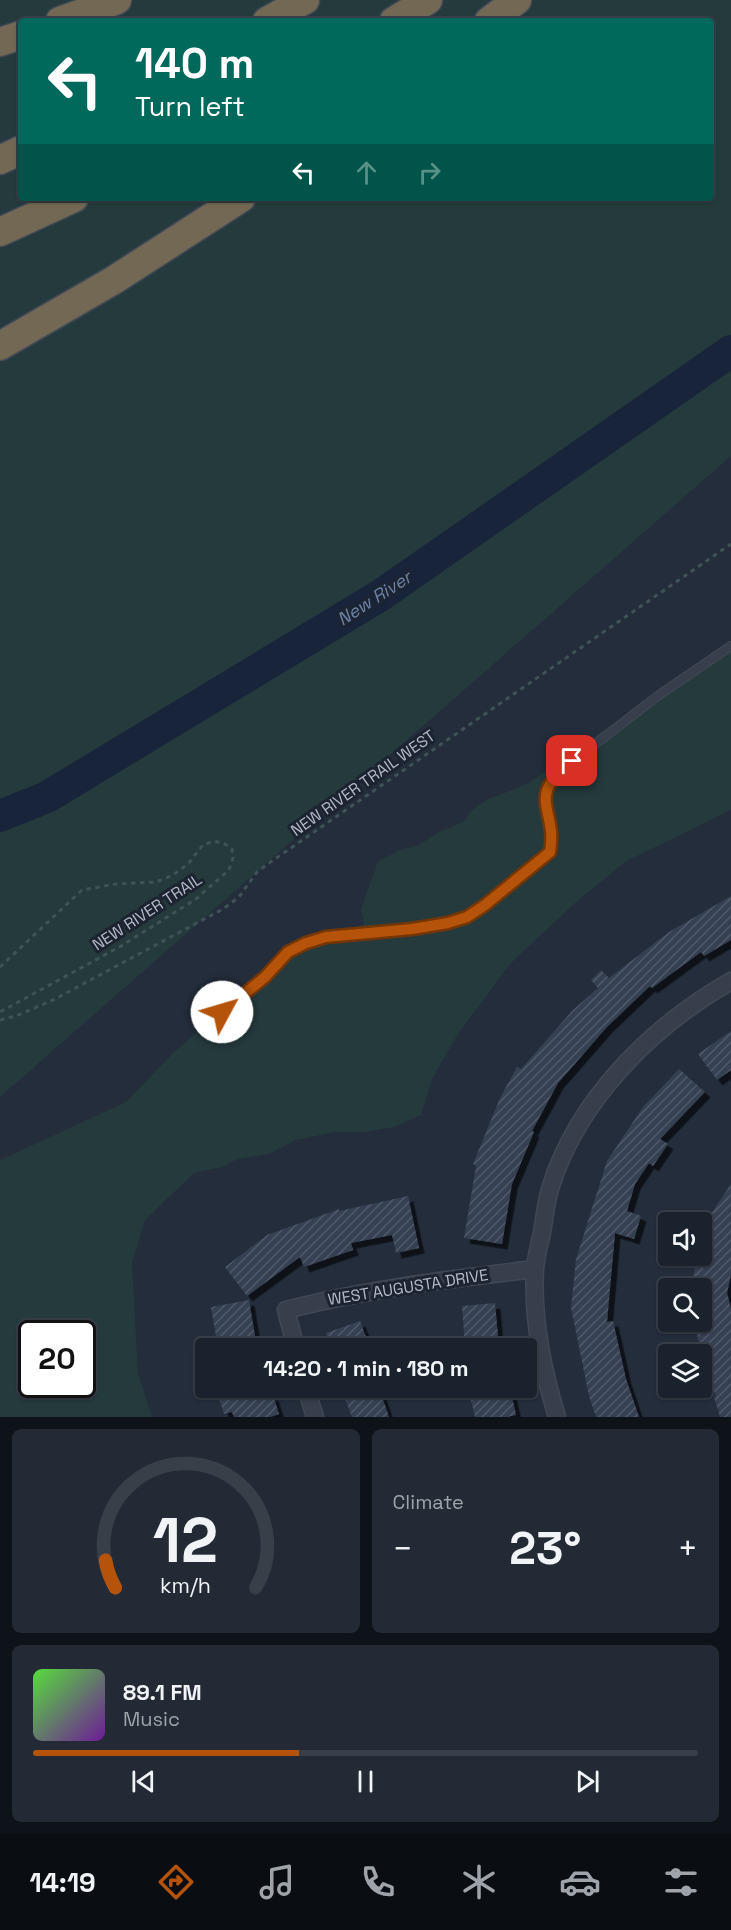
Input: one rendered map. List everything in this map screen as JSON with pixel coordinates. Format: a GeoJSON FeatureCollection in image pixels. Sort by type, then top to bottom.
{"type":"FeatureCollection","features":[{"type":"Feature","properties":{"kind":"highway"},"geometry":{"type":"LineString","coordinates":[[68,18],[117,0]]}},
{"type":"Feature","properties":{"kind":"highway"},"geometry":{"type":"LineString","coordinates":[[272,18],[305,0]]}},
{"type":"Feature","properties":{"kind":"highway"},"geometry":{"type":"LineString","coordinates":[[399,18],[428,0]]}},
{"type":"Feature","properties":{"kind":"highway"},"geometry":{"type":"LineString","coordinates":[[493,18],[517,0]]}},
{"type":"Feature","properties":{"kind":"highway"},"geometry":{"type":"LineString","coordinates":[[0,42],[18,36]]}},
{"type":"Feature","properties":{"kind":"highway"},"geometry":{"type":"LineString","coordinates":[[0,160],[18,151]]}},
{"type":"Feature","properties":{"kind":"highway"},"geometry":{"type":"LineString","coordinates":[[0,232],[67,201]]}},
{"type":"Feature","properties":{"kind":"highway"},"geometry":{"type":"LineString","coordinates":[[0,346],[114,280],[236,201]]}},
{"type":"Feature","properties":{"kind":"street"},"geometry":{"type":"LineString","coordinates":[[557,1417],[545,1377],[537,1320],[535,1269],[550,1189],[565,1151],[582,1119],[612,1080],[651,1038],[681,1013],[731,981]]}},
{"type":"Feature","properties":{"kind":"street","name":"WEST AUGUSTA DRIVE"},"geometry":{"type":"LineString","coordinates":[[293,1338],[286,1310],[391,1287],[535,1269]]}},
{"type":"Feature","properties":{"kind":"street"},"geometry":{"type":"LineString","coordinates":[[309,1398],[315,1417]]}},
{"type":"Feature","properties":{"kind":"lane"},"geometry":{"type":"LineString","coordinates":[[222,1012],[265,977],[288,952],[306,943],[326,937],[412,929],[448,923],[467,917],[485,905],[550,852],[553,834],[545,802],[548,788],[555,775],[660,695],[731,646]]}},
{"type":"Feature","properties":{"kind":"path","name":"NEW RIVER TRAIL WEST"},"geometry":{"type":"LineString","coordinates":[[0,1020],[16,1016],[53,1000],[223,909],[239,897],[257,872],[272,861],[731,544]]}},
{"type":"Feature","properties":{"kind":"path","name":"NEW RIVER TRAIL"},"geometry":{"type":"LineString","coordinates":[[0,967],[82,890],[116,884],[156,882],[173,875],[188,864],[203,844],[214,841],[232,849],[233,858],[229,870],[196,898],[121,946],[0,1012]]}},
{"type":"Feature","properties":{"kind":"green space"},"geometry":{"type":"Polygon","coordinates":[[[0,0],[731,0],[731,456],[0,1097],[0,0]]]}},
{"type":"Feature","properties":{"kind":"green space"},"geometry":{"type":"Polygon","coordinates":[[[731,641],[731,810],[625,862],[574,904],[510,964],[458,1034],[432,1079],[421,1115],[394,1127],[366,1132],[335,1132],[296,1140],[269,1154],[238,1159],[222,1167],[194,1173],[145,1220],[132,1263],[138,1373],[152,1417],[0,1417],[0,1160],[126,1102],[174,1052],[285,957],[364,924],[361,909],[378,861],[400,850],[419,845],[437,833],[463,822],[472,810],[486,800],[527,784],[731,641]]]}},
{"type":"Feature","properties":{"kind":"building"},"geometry":{"type":"Polygon","coordinates":[[[731,896],[731,940],[704,956],[701,952],[652,988],[650,986],[607,1027],[558,1083],[532,1131],[534,1132],[512,1184],[502,1244],[464,1238],[476,1166],[473,1164],[500,1098],[517,1067],[521,1069],[573,1010],[598,988],[591,980],[601,970],[609,978],[669,932],[731,896]]]}},
{"type":"Feature","properties":{"kind":"building"},"geometry":{"type":"Polygon","coordinates":[[[731,1031],[731,1070],[717,1080],[698,1054],[731,1031]]]}},
{"type":"Feature","properties":{"kind":"building"},"geometry":{"type":"Polygon","coordinates":[[[679,1069],[705,1092],[660,1139],[668,1144],[653,1166],[649,1163],[635,1184],[627,1211],[641,1216],[634,1239],[615,1233],[607,1322],[613,1321],[626,1379],[639,1417],[596,1417],[589,1396],[571,1308],[576,1259],[607,1161],[643,1107],[679,1069]]]}},
{"type":"Feature","properties":{"kind":"building"},"geometry":{"type":"Polygon","coordinates":[[[731,1184],[731,1274],[727,1293],[731,1309],[731,1417],[720,1417],[712,1385],[712,1344],[699,1344],[696,1332],[712,1332],[712,1278],[693,1278],[695,1266],[712,1266],[712,1212],[731,1184]]]}},
{"type":"Feature","properties":{"kind":"building"},"geometry":{"type":"Polygon","coordinates":[[[408,1196],[419,1248],[396,1253],[392,1235],[351,1243],[353,1250],[304,1267],[300,1257],[247,1296],[225,1267],[267,1235],[339,1209],[339,1211],[408,1196]]]}},
{"type":"Feature","properties":{"kind":"building"},"geometry":{"type":"Polygon","coordinates":[[[249,1300],[255,1338],[216,1338],[211,1307],[249,1300]]]}},
{"type":"Feature","properties":{"kind":"building"},"geometry":{"type":"Polygon","coordinates":[[[495,1303],[498,1338],[464,1338],[462,1306],[495,1303]]]}},
{"type":"Feature","properties":{"kind":"building"},"geometry":{"type":"Polygon","coordinates":[[[360,1321],[366,1338],[328,1338],[326,1333],[360,1321]]]}},
{"type":"Feature","properties":{"kind":"building"},"geometry":{"type":"Polygon","coordinates":[[[219,1398],[274,1398],[279,1414],[270,1417],[234,1417],[232,1412],[224,1414],[219,1398]]]}},
{"type":"Feature","properties":{"kind":"building"},"geometry":{"type":"Polygon","coordinates":[[[345,1398],[382,1398],[389,1417],[352,1417],[345,1398]]]}},
{"type":"Feature","properties":{"kind":"building"},"geometry":{"type":"Polygon","coordinates":[[[470,1398],[512,1398],[516,1415],[475,1417],[470,1398]]]}},
{"type":"Feature","properties":{"kind":"waterway","name":"New River"},"geometry":{"type":"LineString","coordinates":[[0,816],[47,797],[381,595],[731,351]]}},
{"type":"Feature","properties":{"kind":"route"},"geometry":{"type":"LineString","coordinates":[[222,1012],[265,977],[288,952],[306,943],[326,937],[412,929],[448,923],[467,917],[485,905],[550,852],[553,834],[545,802],[548,788],[555,775],[572,761]]}}]}
